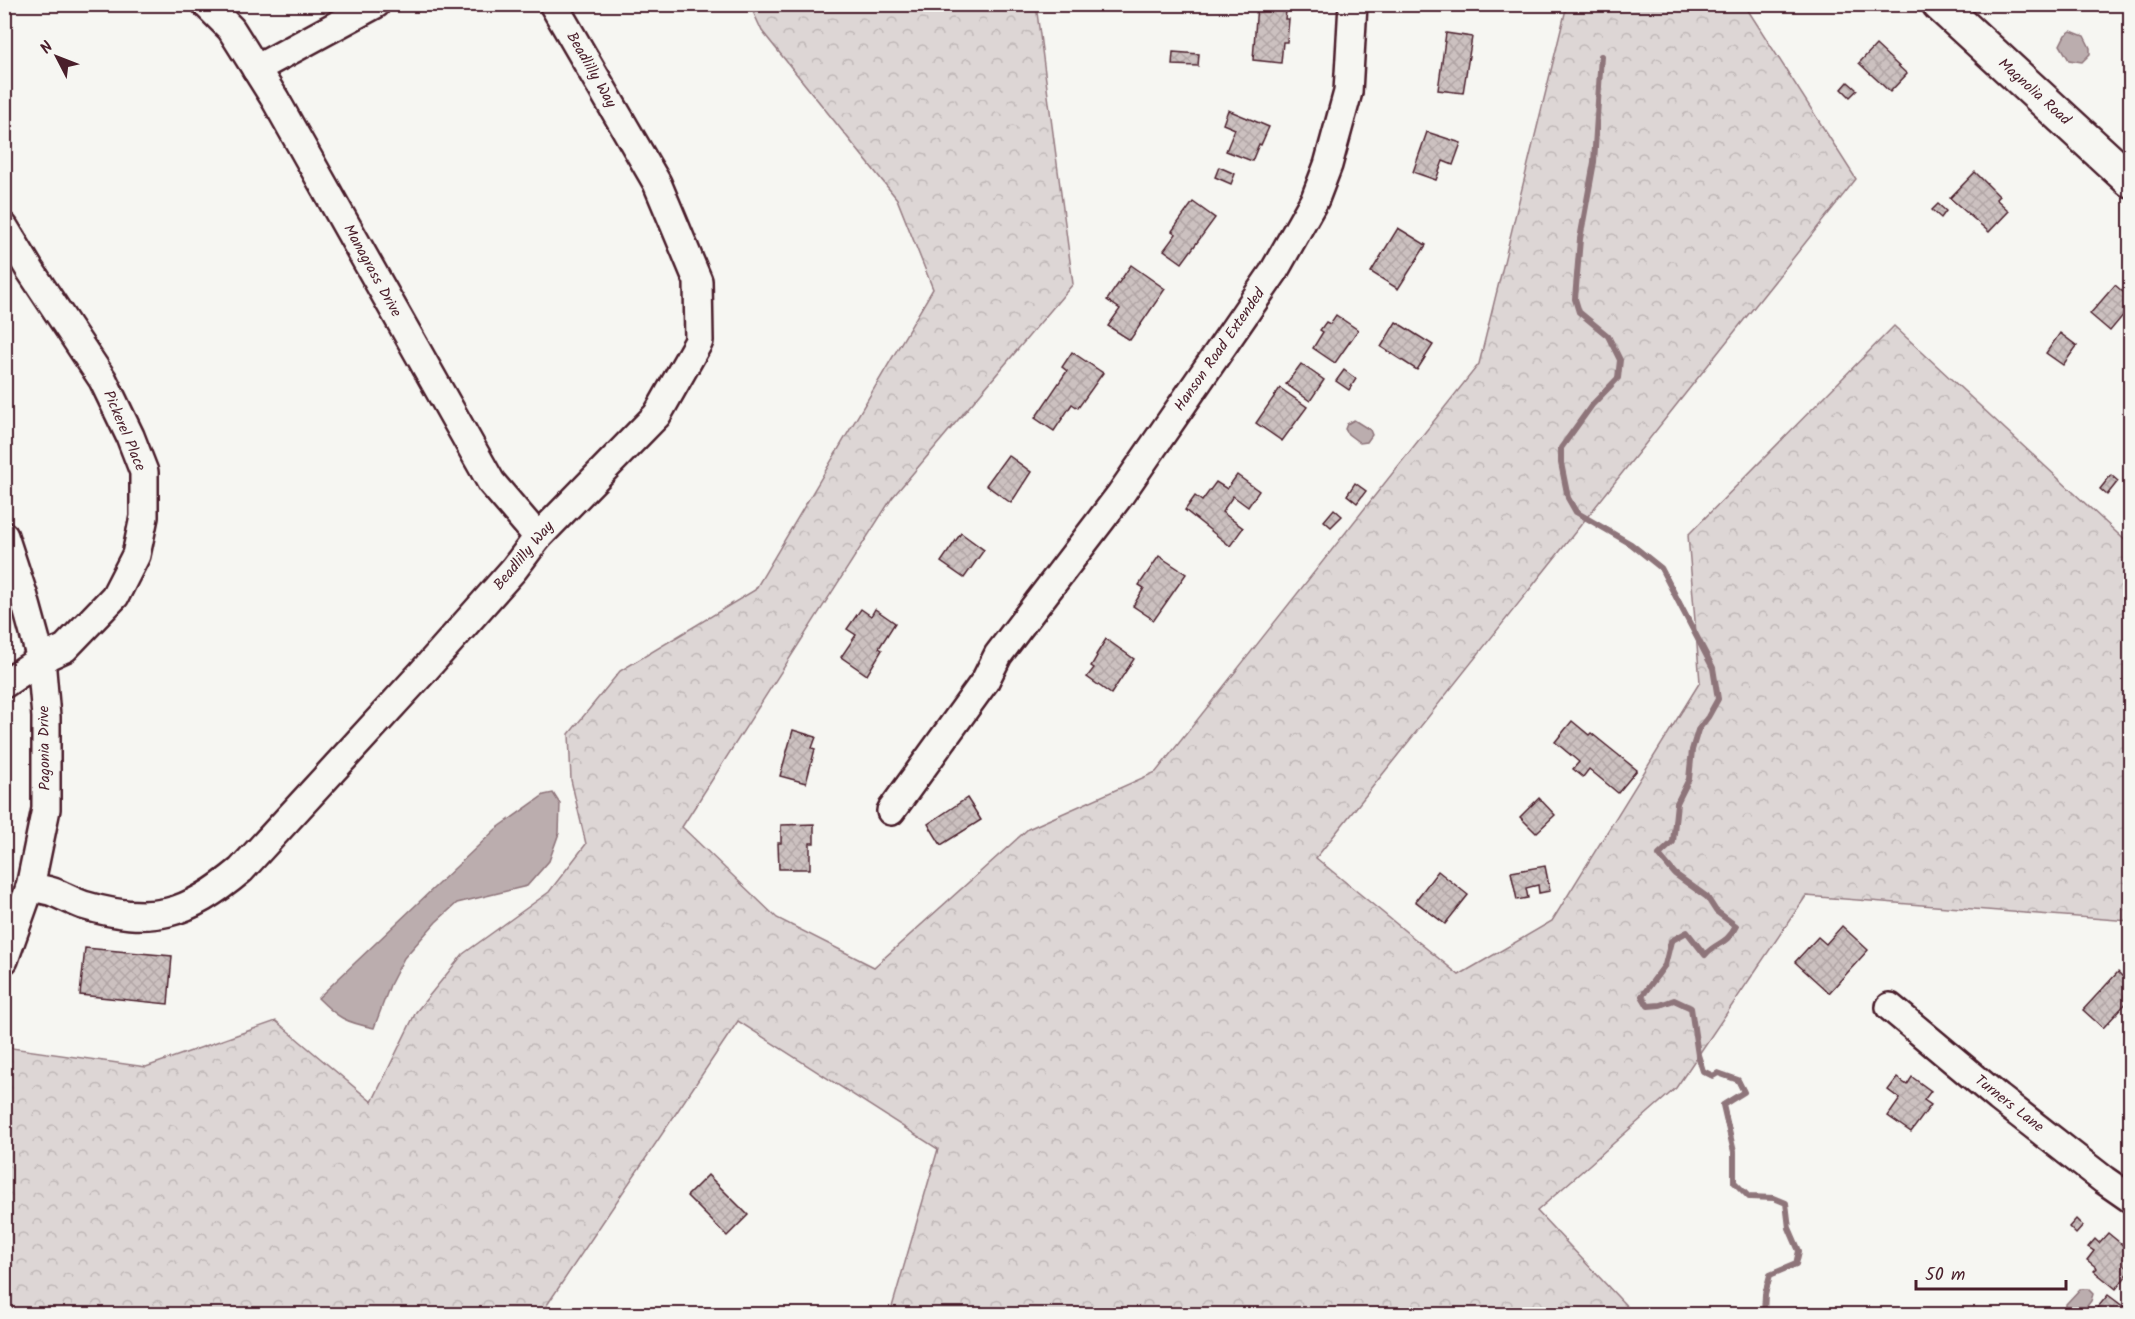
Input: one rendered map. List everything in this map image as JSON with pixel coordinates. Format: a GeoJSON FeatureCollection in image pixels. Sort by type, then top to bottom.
{"type":"FeatureCollection","features":[{"type":"Feature","properties":{"kind":"main road","name":"Magnolia Road"},"geometry":{"type":"LineString","coordinates":[[1939,4],[2130,180]]}},
{"type":"Feature","properties":{"kind":"street","name":"Managrass Drive"},"geometry":{"type":"LineString","coordinates":[[206,4],[231,29],[256,69],[491,482],[538,537]]}},
{"type":"Feature","properties":{"kind":"street"},"geometry":{"type":"LineString","coordinates":[[256,69],[376,4]]}},
{"type":"Feature","properties":{"kind":"street","name":"Beadlilly Way"},"geometry":{"type":"LineString","coordinates":[[30,887],[51,891],[81,904],[101,909],[124,914],[152,916],[181,910],[221,887],[241,870],[408,690],[514,569],[538,537],[657,415],[699,341],[698,281],[657,183],[554,4]]}},
{"type":"Feature","properties":{"kind":"street","name":"Hanson Road Extended"},"geometry":{"type":"LineString","coordinates":[[891,811],[985,681],[998,655],[1126,485],[1273,273],[1315,199],[1328,165],[1348,92],[1353,4]]}},
{"type":"Feature","properties":{"kind":"street","name":"Pickerel Place"},"geometry":{"type":"LineString","coordinates":[[4,227],[103,380],[130,436],[144,472],[144,517],[136,555],[115,596],[65,648],[41,659],[4,684]]}},
{"type":"Feature","properties":{"kind":"street","name":"Pagonia Drive"},"geometry":{"type":"LineString","coordinates":[[4,536],[41,659],[46,717],[46,809],[30,887],[4,960]]}},
{"type":"Feature","properties":{"kind":"street","name":"Turners Lane"},"geometry":{"type":"LineString","coordinates":[[1890,1007],[1999,1098],[2130,1198]]}},
{"type":"Feature","properties":{"kind":"green space"},"geometry":{"type":"Polygon","coordinates":[[[1744,4],[1856,179],[1316,858],[1459,975],[1552,921],[1700,682],[1688,535],[1894,326],[2130,545],[2130,921],[1806,896],[1676,1088],[1537,1211],[1634,1314],[890,1314],[938,1149],[738,1021],[541,1314],[5,1314],[5,1047],[146,1067],[276,1021],[372,1102],[416,1012],[463,954],[549,892],[586,844],[571,780],[569,734],[620,671],[755,590],[933,289],[897,199],[762,31],[750,5],[1036,5],[1073,284],[892,498],[682,827],[777,918],[874,967],[1028,829],[1156,772],[1479,364],[1567,5],[1744,4]]]}},
{"type":"Feature","properties":{"kind":"shaded area"},"geometry":{"type":"Polygon","coordinates":[[[2071,31],[2084,36],[2090,48],[2090,54],[2082,62],[2069,60],[2060,45],[2065,35],[2071,31]]]}},
{"type":"Feature","properties":{"kind":"shaded area"},"geometry":{"type":"Polygon","coordinates":[[[1354,420],[1370,430],[1372,435],[1367,442],[1360,443],[1345,429],[1347,424],[1354,420]]]}},
{"type":"Feature","properties":{"kind":"shaded area"},"geometry":{"type":"Polygon","coordinates":[[[553,793],[560,804],[559,833],[549,861],[527,886],[457,903],[436,922],[404,958],[390,985],[374,1028],[343,1018],[318,998],[496,829],[544,795],[553,793]]]}},
{"type":"Feature","properties":{"kind":"shaded area"},"geometry":{"type":"Polygon","coordinates":[[[2080,1289],[2088,1289],[2093,1294],[2091,1301],[2081,1314],[2069,1314],[2066,1312],[2066,1304],[2080,1289]]]}},
{"type":"Feature","properties":{"kind":"building"},"geometry":{"type":"Polygon","coordinates":[[[1257,4],[1287,4],[1285,19],[1289,19],[1287,42],[1283,42],[1281,63],[1253,60],[1257,4]]]}},
{"type":"Feature","properties":{"kind":"building"},"geometry":{"type":"Polygon","coordinates":[[[1446,33],[1472,37],[1463,93],[1438,90],[1446,33]]]}},
{"type":"Feature","properties":{"kind":"building"},"geometry":{"type":"Polygon","coordinates":[[[1876,45],[1907,74],[1890,92],[1859,63],[1876,45]]]}},
{"type":"Feature","properties":{"kind":"building"},"geometry":{"type":"Polygon","coordinates":[[[1173,52],[1199,54],[1198,66],[1172,65],[1173,52]]]}},
{"type":"Feature","properties":{"kind":"building"},"geometry":{"type":"Polygon","coordinates":[[[1848,82],[1857,90],[1850,97],[1842,89],[1848,82]]]}},
{"type":"Feature","properties":{"kind":"building"},"geometry":{"type":"Polygon","coordinates":[[[1228,110],[1269,127],[1252,161],[1226,151],[1235,129],[1223,124],[1228,110]]]}},
{"type":"Feature","properties":{"kind":"building"},"geometry":{"type":"Polygon","coordinates":[[[1427,132],[1461,143],[1453,165],[1443,161],[1436,180],[1413,172],[1427,132]]]}},
{"type":"Feature","properties":{"kind":"building"},"geometry":{"type":"Polygon","coordinates":[[[1219,167],[1235,174],[1231,184],[1215,177],[1219,167]]]}},
{"type":"Feature","properties":{"kind":"building"},"geometry":{"type":"Polygon","coordinates":[[[1975,172],[1999,196],[1996,199],[2009,211],[1989,232],[1950,198],[1975,172]]]}},
{"type":"Feature","properties":{"kind":"building"},"geometry":{"type":"Polygon","coordinates":[[[1193,202],[1215,218],[1182,263],[1164,250],[1176,234],[1172,231],[1193,202]]]}},
{"type":"Feature","properties":{"kind":"building"},"geometry":{"type":"Polygon","coordinates":[[[1938,204],[1946,211],[1941,218],[1932,210],[1938,204]]]}},
{"type":"Feature","properties":{"kind":"building"},"geometry":{"type":"Polygon","coordinates":[[[1398,228],[1426,245],[1398,289],[1371,272],[1398,228]]]}},
{"type":"Feature","properties":{"kind":"building"},"geometry":{"type":"Polygon","coordinates":[[[1131,265],[1165,289],[1130,340],[1108,326],[1120,309],[1107,300],[1131,265]]]}},
{"type":"Feature","properties":{"kind":"building"},"geometry":{"type":"Polygon","coordinates":[[[2115,285],[2130,298],[2130,307],[2110,331],[2090,314],[2115,285]]]}},
{"type":"Feature","properties":{"kind":"building"},"geometry":{"type":"Polygon","coordinates":[[[1336,315],[1358,330],[1335,363],[1313,348],[1323,332],[1320,330],[1326,322],[1330,324],[1336,315]]]}},
{"type":"Feature","properties":{"kind":"building"},"geometry":{"type":"Polygon","coordinates":[[[1396,322],[1433,345],[1417,370],[1381,347],[1396,322]]]}},
{"type":"Feature","properties":{"kind":"building"},"geometry":{"type":"Polygon","coordinates":[[[2060,333],[2077,346],[2063,365],[2046,353],[2060,333]]]}},
{"type":"Feature","properties":{"kind":"building"},"geometry":{"type":"Polygon","coordinates":[[[1072,352],[1103,373],[1078,408],[1072,404],[1054,431],[1035,418],[1067,371],[1062,367],[1072,352]]]}},
{"type":"Feature","properties":{"kind":"building"},"geometry":{"type":"Polygon","coordinates":[[[1301,364],[1324,380],[1310,401],[1286,384],[1301,364]]]}},
{"type":"Feature","properties":{"kind":"building"},"geometry":{"type":"Polygon","coordinates":[[[1344,370],[1356,379],[1349,390],[1336,381],[1344,370]]]}},
{"type":"Feature","properties":{"kind":"building"},"geometry":{"type":"Polygon","coordinates":[[[1280,388],[1307,407],[1282,441],[1256,423],[1280,388]]]}},
{"type":"Feature","properties":{"kind":"building"},"geometry":{"type":"Polygon","coordinates":[[[1008,455],[1031,472],[1011,503],[986,485],[1008,455]]]}},
{"type":"Feature","properties":{"kind":"building"},"geometry":{"type":"Polygon","coordinates":[[[1237,475],[1259,491],[1248,507],[1233,496],[1222,512],[1243,528],[1230,546],[1185,510],[1195,496],[1202,501],[1216,482],[1227,489],[1237,475]]]}},
{"type":"Feature","properties":{"kind":"building"},"geometry":{"type":"Polygon","coordinates":[[[2111,475],[2118,481],[2107,495],[2100,489],[2111,475]]]}},
{"type":"Feature","properties":{"kind":"building"},"geometry":{"type":"Polygon","coordinates":[[[1355,483],[1366,491],[1357,503],[1347,495],[1355,483]]]}},
{"type":"Feature","properties":{"kind":"building"},"geometry":{"type":"Polygon","coordinates":[[[1334,509],[1342,516],[1331,527],[1324,521],[1334,509]]]}},
{"type":"Feature","properties":{"kind":"building"},"geometry":{"type":"Polygon","coordinates":[[[961,533],[984,550],[964,578],[941,562],[961,533]]]}},
{"type":"Feature","properties":{"kind":"building"},"geometry":{"type":"Polygon","coordinates":[[[1159,556],[1186,574],[1154,620],[1133,606],[1144,588],[1139,585],[1159,556]]]}},
{"type":"Feature","properties":{"kind":"building"},"geometry":{"type":"Polygon","coordinates":[[[861,609],[871,616],[875,609],[895,623],[879,648],[882,650],[867,675],[841,657],[856,635],[847,629],[861,609]]]}},
{"type":"Feature","properties":{"kind":"building"},"geometry":{"type":"Polygon","coordinates":[[[1106,639],[1134,659],[1111,694],[1087,677],[1094,668],[1091,666],[1106,639]]]}},
{"type":"Feature","properties":{"kind":"building"},"geometry":{"type":"Polygon","coordinates":[[[1572,721],[1589,735],[1591,733],[1637,770],[1618,793],[1589,769],[1583,777],[1573,769],[1579,762],[1555,742],[1572,721]]]}},
{"type":"Feature","properties":{"kind":"building"},"geometry":{"type":"Polygon","coordinates":[[[793,730],[816,737],[806,783],[780,776],[793,730]]]}},
{"type":"Feature","properties":{"kind":"building"},"geometry":{"type":"Polygon","coordinates":[[[967,798],[981,820],[941,845],[928,824],[967,798]]]}},
{"type":"Feature","properties":{"kind":"building"},"geometry":{"type":"Polygon","coordinates":[[[1539,798],[1555,815],[1536,833],[1520,817],[1539,798]]]}},
{"type":"Feature","properties":{"kind":"building"},"geometry":{"type":"Polygon","coordinates":[[[814,824],[814,843],[810,843],[810,869],[779,869],[778,843],[781,843],[781,825],[814,824]]]}},
{"type":"Feature","properties":{"kind":"building"},"geometry":{"type":"Polygon","coordinates":[[[1545,866],[1550,891],[1539,893],[1538,885],[1526,888],[1528,898],[1517,900],[1511,872],[1545,866]]]}},
{"type":"Feature","properties":{"kind":"building"},"geometry":{"type":"Polygon","coordinates":[[[1438,871],[1468,895],[1445,924],[1415,901],[1438,871]]]}},
{"type":"Feature","properties":{"kind":"building"},"geometry":{"type":"Polygon","coordinates":[[[1842,926],[1868,950],[1829,993],[1795,962],[1818,937],[1826,944],[1842,926]]]}},
{"type":"Feature","properties":{"kind":"building"},"geometry":{"type":"Polygon","coordinates":[[[85,948],[172,956],[168,1004],[80,995],[85,948]]]}},
{"type":"Feature","properties":{"kind":"building"},"geometry":{"type":"Polygon","coordinates":[[[2118,972],[2130,984],[2130,999],[2103,1028],[2083,1010],[2118,972]]]}},
{"type":"Feature","properties":{"kind":"building"},"geometry":{"type":"Polygon","coordinates":[[[1912,1077],[1931,1091],[1924,1100],[1931,1105],[1911,1132],[1888,1116],[1900,1099],[1888,1090],[1897,1078],[1907,1085],[1912,1077]]]}},
{"type":"Feature","properties":{"kind":"building"},"geometry":{"type":"Polygon","coordinates":[[[708,1175],[748,1215],[727,1236],[687,1196],[708,1175]]]}},
{"type":"Feature","properties":{"kind":"building"},"geometry":{"type":"Polygon","coordinates":[[[2076,1219],[2083,1226],[2076,1234],[2069,1227],[2076,1219]]]}},
{"type":"Feature","properties":{"kind":"building"},"geometry":{"type":"Polygon","coordinates":[[[2108,1233],[2130,1251],[2130,1259],[2125,1265],[2130,1271],[2116,1289],[2094,1271],[2097,1268],[2087,1260],[2094,1251],[2088,1247],[2095,1239],[2099,1243],[2108,1233]]]}},
{"type":"Feature","properties":{"kind":"building"},"geometry":{"type":"Polygon","coordinates":[[[2108,1295],[2124,1307],[2119,1314],[2092,1314],[2108,1295]]]}},
{"type":"Feature","properties":{"kind":"waterway"},"geometry":{"type":"LineString","coordinates":[[1601,56],[1594,162],[1580,239],[1575,299],[1579,312],[1608,336],[1620,360],[1618,378],[1592,405],[1561,448],[1561,463],[1568,498],[1576,512],[1631,544],[1661,568],[1713,668],[1718,699],[1698,730],[1692,750],[1689,779],[1677,803],[1673,842],[1659,855],[1675,874],[1707,897],[1716,911],[1736,926],[1729,937],[1705,955],[1687,932],[1671,941],[1665,965],[1642,996],[1648,1006],[1674,1000],[1691,1008],[1698,1055],[1703,1071],[1713,1076],[1718,1073],[1738,1080],[1744,1092],[1723,1105],[1734,1152],[1734,1182],[1749,1197],[1774,1198],[1786,1203],[1789,1228],[1799,1251],[1796,1264],[1770,1275],[1765,1294],[1764,1314]]}}]}
